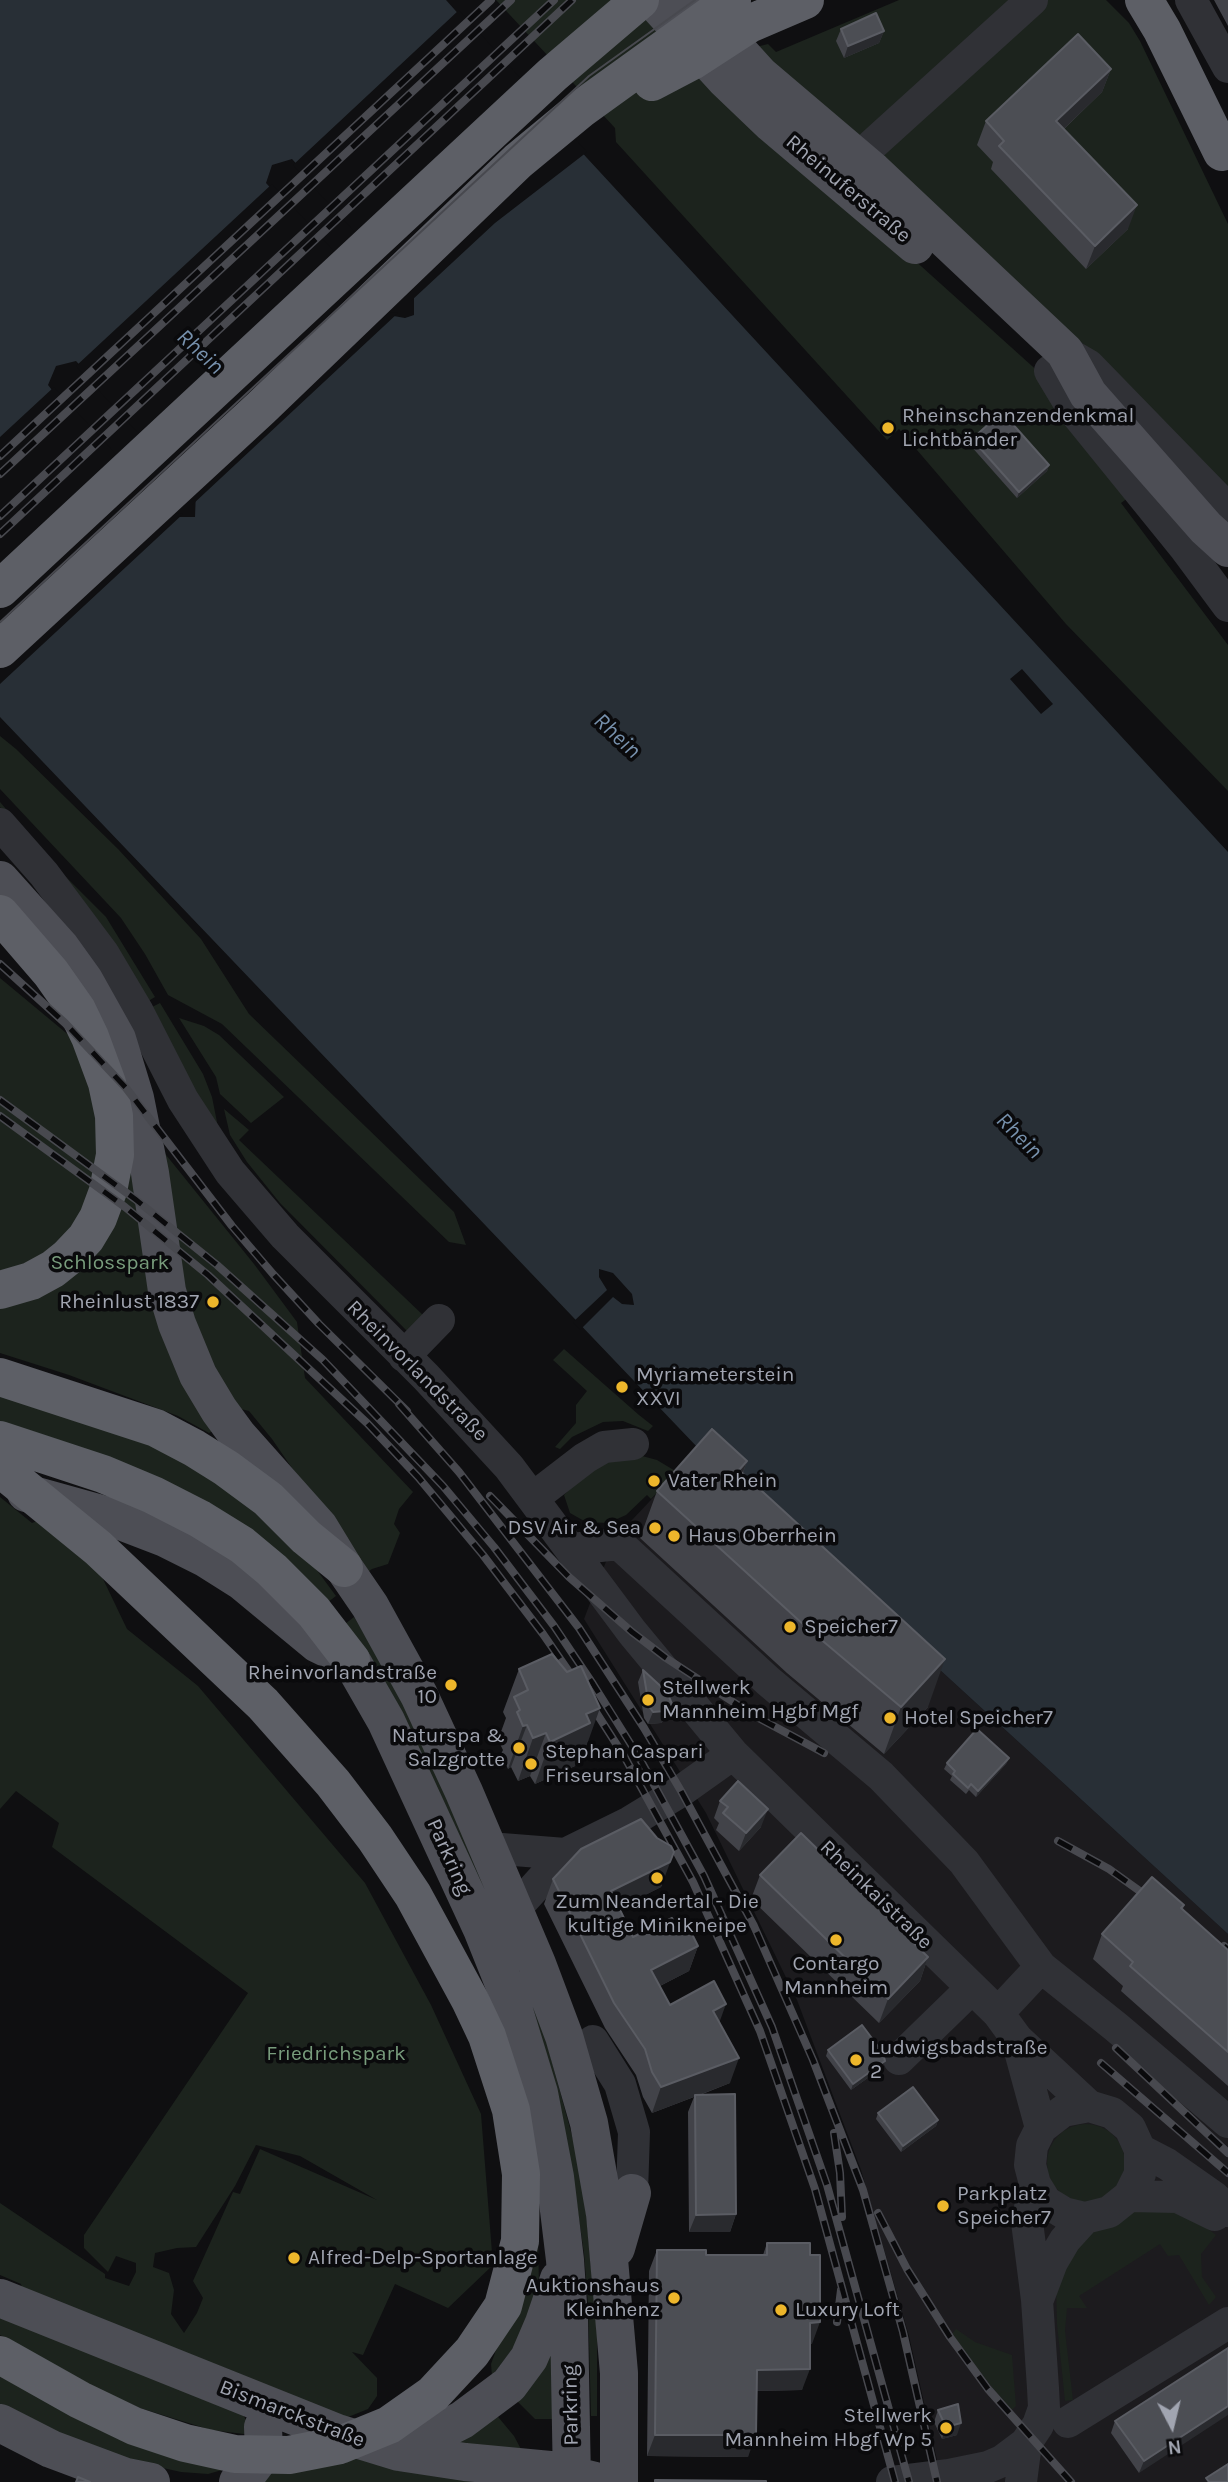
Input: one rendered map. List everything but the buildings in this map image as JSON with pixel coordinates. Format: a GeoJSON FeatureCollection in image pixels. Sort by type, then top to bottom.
{"type":"FeatureCollection","features":[{"type":"Feature","properties":{"kind":"highway"},"geometry":{"type":"LineString","coordinates":[[0,589],[552,75],[640,0]]}},
{"type":"Feature","properties":{"kind":"highway"},"geometry":{"type":"LineString","coordinates":[[0,649],[261,408],[518,161],[581,109],[640,88],[692,61],[737,9],[805,0]]}},
{"type":"Feature","properties":{"kind":"highway"},"geometry":{"type":"LineString","coordinates":[[1144,0],[1162,30],[1226,161]]}},
{"type":"Feature","properties":{"kind":"highway"},"geometry":{"type":"LineString","coordinates":[[0,914],[51,973],[77,1010],[107,1083],[114,1116],[115,1156],[108,1191],[98,1218],[86,1238],[68,1257],[31,1282],[0,1290]]}},
{"type":"Feature","properties":{"kind":"highway"},"geometry":{"type":"LineString","coordinates":[[0,1377],[156,1428],[194,1448],[268,1499],[356,1585]]}},
{"type":"Feature","properties":{"kind":"highway","name":"Parkring"},"geometry":{"type":"LineString","coordinates":[[0,1440],[103,1474],[200,1519],[242,1545],[272,1570],[322,1635]]}},
{"type":"Feature","properties":{"kind":"highway"},"geometry":{"type":"LineString","coordinates":[[0,1468],[98,1548],[263,1704],[333,1783],[375,1838],[413,1895],[487,2036],[511,2110],[521,2174],[520,2241],[503,2306],[472,2352],[433,2395],[389,2425],[340,2445],[289,2455],[235,2454],[185,2443],[134,2426],[80,2400],[0,2355]]}},
{"type":"Feature","properties":{"kind":"main road","name":"Rheinuferstraße"},"geometry":{"type":"LineString","coordinates":[[653,0],[725,79],[771,123],[888,221],[975,299],[1058,361]]}},
{"type":"Feature","properties":{"kind":"main road","name":"Rheinuferstraße"},"geometry":{"type":"LineString","coordinates":[[692,0],[760,75],[873,171],[1058,361],[1206,528],[1228,548]]}},
{"type":"Feature","properties":{"kind":"main road","name":"Parkring"},"geometry":{"type":"LineString","coordinates":[[0,880],[61,948],[117,1039],[135,1098],[150,1173],[167,1291],[198,1375],[238,1436],[319,1527],[356,1585],[419,1695],[515,1909],[565,2036],[589,2123],[606,2214],[619,2373],[619,2482]]}},
{"type":"Feature","properties":{"kind":"main road"},"geometry":{"type":"LineString","coordinates":[[0,1487],[105,1515],[165,1538],[205,1558],[322,1635]]}},
{"type":"Feature","properties":{"kind":"main road","name":"Parkring"},"geometry":{"type":"LineString","coordinates":[[322,1635],[386,1721],[482,1930],[512,2004],[539,2093],[555,2177],[565,2260],[580,2479]]}},
{"type":"Feature","properties":{"kind":"main road"},"geometry":{"type":"LineString","coordinates":[[549,1995],[580,2024],[593,2041]]}},
{"type":"Feature","properties":{"kind":"main road"},"geometry":{"type":"LineString","coordinates":[[611,2263],[632,2193]]}},
{"type":"Feature","properties":{"kind":"main road"},"geometry":{"type":"LineString","coordinates":[[399,2452],[462,2420],[509,2385],[529,2358],[565,2260]]}},
{"type":"Feature","properties":{"kind":"main road","name":"Bismarckstraße"},"geometry":{"type":"LineString","coordinates":[[0,2298],[337,2433],[399,2452],[580,2479]]}},
{"type":"Feature","properties":{"kind":"main road"},"geometry":{"type":"LineString","coordinates":[[238,2482],[264,2452],[263,2425],[256,2402]]}},
{"type":"Feature","properties":{"kind":"main road"},"geometry":{"type":"LineString","coordinates":[[0,2423],[51,2449],[126,2477],[151,2482]]}},
{"type":"Feature","properties":{"kind":"street"},"geometry":{"type":"LineString","coordinates":[[872,145],[1032,0]]}},
{"type":"Feature","properties":{"kind":"street"},"geometry":{"type":"LineString","coordinates":[[1191,0],[1228,67]]}},
{"type":"Feature","properties":{"kind":"street","name":"Rheinuferstraße"},"geometry":{"type":"LineString","coordinates":[[1228,509],[1087,365],[1058,361],[1074,411],[1185,548],[1228,606]]}},
{"type":"Feature","properties":{"kind":"street","name":"Rheinvorlandstraße"},"geometry":{"type":"LineString","coordinates":[[0,824],[44,874],[103,953],[200,1127],[230,1172],[285,1236],[479,1432],[533,1498],[632,1632],[733,1754]]}},
{"type":"Feature","properties":{"kind":"street"},"geometry":{"type":"LineString","coordinates":[[109,1042],[128,1060],[144,1067],[166,1068]]}},
{"type":"Feature","properties":{"kind":"street"},"geometry":{"type":"LineString","coordinates":[[404,1356],[439,1320]]}},
{"type":"Feature","properties":{"kind":"street"},"geometry":{"type":"LineString","coordinates":[[533,1498],[585,1458],[604,1447],[633,1444]]}},
{"type":"Feature","properties":{"kind":"street"},"geometry":{"type":"LineString","coordinates":[[572,1549],[619,1544],[768,1681],[881,1776],[964,1862],[1041,1968],[1116,2026],[1228,2122]]}},
{"type":"Feature","properties":{"kind":"street"},"geometry":{"type":"LineString","coordinates":[[515,1909],[565,1854],[630,1822],[681,1791],[733,1754]]}},
{"type":"Feature","properties":{"kind":"street","name":"Rheinkaistraße"},"geometry":{"type":"LineString","coordinates":[[733,1754],[998,2013],[1017,2039],[1089,2106]]}},
{"type":"Feature","properties":{"kind":"street"},"geometry":{"type":"LineString","coordinates":[[489,1849],[565,1854]]}},
{"type":"Feature","properties":{"kind":"street"},"geometry":{"type":"LineString","coordinates":[[998,2013],[1041,1968]]}},
{"type":"Feature","properties":{"kind":"street"},"geometry":{"type":"LineString","coordinates":[[899,2059],[972,1988]]}},
{"type":"Feature","properties":{"kind":"street","name":"Rheinkaistraße"},"geometry":{"type":"LineString","coordinates":[[1017,2039],[1041,2128]]}},
{"type":"Feature","properties":{"kind":"street"},"geometry":{"type":"LineString","coordinates":[[593,2041],[620,2084],[634,2132],[632,2193]]}},
{"type":"Feature","properties":{"kind":"street"},"geometry":{"type":"LineString","coordinates":[[1089,2106],[1112,2113],[1130,2128],[1140,2150],[1140,2175],[1129,2196],[1109,2212],[1084,2218],[1064,2213],[1046,2202],[1035,2184],[1030,2165],[1032,2146],[1041,2128],[1063,2111],[1089,2106]]}},
{"type":"Feature","properties":{"kind":"street"},"geometry":{"type":"LineString","coordinates":[[1140,2150],[1167,2164],[1214,2197],[1228,2211]]}},
{"type":"Feature","properties":{"kind":"street"},"geometry":{"type":"LineString","coordinates":[[892,2482],[954,2478],[988,2467],[1002,2461],[1026,2443],[1038,2425],[1044,2408],[1037,2300],[1027,2222],[1035,2184]]}},
{"type":"Feature","properties":{"kind":"street"},"geometry":{"type":"LineString","coordinates":[[1129,2196],[1178,2197],[1228,2221]]}},
{"type":"Feature","properties":{"kind":"street"},"geometry":{"type":"LineString","coordinates":[[1037,2300],[1052,2262],[1065,2240],[1084,2218]]}},
{"type":"Feature","properties":{"kind":"street"},"geometry":{"type":"LineString","coordinates":[[1068,2422],[1228,2323]]}},
{"type":"Feature","properties":{"kind":"street"},"geometry":{"type":"LineString","coordinates":[[1021,2482],[1026,2443]]}},
{"type":"Feature","properties":{"kind":"shaded area"},"geometry":{"type":"Polygon","coordinates":[[[699,1449],[1228,1934],[1228,2482],[942,2482],[909,2336],[861,2170],[797,2000],[706,1813],[584,1619],[615,1538],[699,1449]]]}},
{"type":"Feature","properties":{"kind":"green space"},"geometry":{"type":"Polygon","coordinates":[[[496,0],[639,0],[841,194],[1042,375],[1132,495],[1121,503],[1228,645],[1228,791],[1066,624],[899,429],[887,440],[616,142],[615,128],[496,0]]]}},
{"type":"Feature","properties":{"kind":"green space"},"geometry":{"type":"Polygon","coordinates":[[[899,0],[1106,0],[1129,23],[1228,224],[1228,493],[1097,356],[811,110],[752,48],[768,44],[776,52],[899,0]]]}},
{"type":"Feature","properties":{"kind":"green space"},"geometry":{"type":"Polygon","coordinates":[[[0,736],[118,849],[201,939],[249,1014],[454,1212],[466,1245],[449,1242],[222,1024],[168,995],[121,918],[0,789],[0,736]]]}},
{"type":"Feature","properties":{"kind":"green space"},"geometry":{"type":"Polygon","coordinates":[[[0,802],[53,864],[106,917],[155,997],[145,1003],[54,870],[0,807],[0,802]]]}},
{"type":"Feature","properties":{"kind":"green space","name":"Schlosspark"},"geometry":{"type":"Polygon","coordinates":[[[0,978],[71,1037],[254,1264],[297,1322],[305,1378],[413,1492],[399,1509],[394,1524],[400,1533],[388,1564],[365,1574],[272,1439],[249,1411],[196,1398],[215,1430],[209,1433],[178,1416],[69,1375],[0,1353],[0,978]]]}},
{"type":"Feature","properties":{"kind":"green space"},"geometry":{"type":"Polygon","coordinates":[[[160,1003],[203,1074],[212,1097],[221,1142],[148,1009],[160,1003]]]}},
{"type":"Feature","properties":{"kind":"green space"},"geometry":{"type":"Polygon","coordinates":[[[179,1018],[204,1026],[219,1035],[284,1097],[251,1123],[220,1094],[216,1077],[179,1018]]]}},
{"type":"Feature","properties":{"kind":"green space"},"geometry":{"type":"Polygon","coordinates":[[[224,1109],[249,1130],[239,1140],[424,1316],[407,1331],[280,1203],[247,1162],[230,1135],[224,1109]]]}},
{"type":"Feature","properties":{"kind":"green space"},"geometry":{"type":"Polygon","coordinates":[[[564,1349],[653,1426],[648,1431],[623,1421],[603,1422],[572,1437],[560,1449],[555,1447],[576,1423],[576,1405],[587,1391],[553,1360],[564,1349]]]}},
{"type":"Feature","properties":{"kind":"green space"},"geometry":{"type":"Polygon","coordinates":[[[0,1384],[131,1428],[285,1527],[336,1596],[324,1605],[0,1426],[0,1384]]]}},
{"type":"Feature","properties":{"kind":"green space"},"geometry":{"type":"Polygon","coordinates":[[[631,1453],[657,1460],[677,1472],[651,1499],[647,1495],[626,1515],[608,1523],[586,1522],[570,1513],[564,1495],[592,1465],[631,1453]]]}},
{"type":"Feature","properties":{"kind":"green space","name":"Friedrichspark"},"geometry":{"type":"Polygon","coordinates":[[[0,1497],[32,1523],[69,1508],[127,1629],[198,1686],[365,1883],[431,2005],[481,2114],[493,2265],[448,2308],[395,2284],[363,2355],[352,2352],[377,2378],[377,2396],[368,2409],[338,2421],[244,2416],[252,2435],[211,2430],[140,2408],[100,2390],[0,2335],[0,2314],[28,2325],[21,2284],[0,2275],[0,2203],[105,2274],[105,2278],[129,2286],[136,2272],[136,2263],[116,2256],[108,2272],[84,2248],[84,2235],[248,1993],[52,1847],[59,1823],[16,1791],[0,1809],[0,1497]],[[256,2145],[235,2186],[196,2247],[155,2253],[153,2267],[169,2273],[174,2290],[171,2314],[184,2333],[203,2298],[193,2281],[233,2192],[240,2194],[260,2149],[377,2200],[300,2156],[256,2145]]]}},
{"type":"Feature","properties":{"kind":"green space"},"geometry":{"type":"Polygon","coordinates":[[[354,1617],[391,1678],[448,1800],[542,2025],[577,2154],[584,2191],[597,2333],[597,2416],[591,2416],[588,2304],[574,2185],[341,1627],[354,1617]]]}},
{"type":"Feature","properties":{"kind":"green space"},"geometry":{"type":"Polygon","coordinates":[[[1086,2124],[1101,2127],[1114,2135],[1122,2148],[1125,2163],[1122,2178],[1114,2191],[1101,2199],[1086,2202],[1071,2199],[1058,2191],[1050,2178],[1047,2163],[1050,2148],[1058,2135],[1071,2127],[1086,2124]]]}},
{"type":"Feature","properties":{"kind":"green space"},"geometry":{"type":"Polygon","coordinates":[[[1167,2205],[1216,2235],[1201,2254],[1202,2277],[1216,2297],[1209,2305],[1179,2255],[1168,2256],[1160,2244],[1079,2296],[1087,2308],[1067,2308],[1065,2331],[1073,2400],[1065,2401],[1057,2324],[1056,2282],[1072,2242],[1134,2209],[1167,2205]]]}},
{"type":"Feature","properties":{"kind":"green space"},"geometry":{"type":"Polygon","coordinates":[[[538,2234],[539,2287],[526,2331],[492,2376],[491,2364],[538,2234]]]}},
{"type":"Feature","properties":{"kind":"green space"},"geometry":{"type":"Polygon","coordinates":[[[956,2329],[975,2342],[1012,2355],[1016,2406],[1012,2410],[952,2334],[956,2329]]]}},
{"type":"Feature","properties":{"kind":"green space"},"geometry":{"type":"Polygon","coordinates":[[[555,2334],[559,2419],[535,2419],[512,2396],[555,2334]]]}},
{"type":"Feature","properties":{"kind":"green space"},"geometry":{"type":"Polygon","coordinates":[[[0,2374],[229,2468],[208,2474],[181,2472],[84,2446],[0,2405],[0,2374]]]}},
{"type":"Feature","properties":{"kind":"green space"},"geometry":{"type":"Polygon","coordinates":[[[494,2412],[514,2436],[522,2451],[448,2442],[494,2412]]]}},
{"type":"Feature","properties":{"kind":"green space"},"geometry":{"type":"Polygon","coordinates":[[[342,2456],[524,2482],[255,2482],[264,2472],[342,2456]]]}},
{"type":"Feature","properties":{"kind":"water","name":"Rhein"},"geometry":{"type":"Polygon","coordinates":[[[0,0],[446,0],[587,158],[1228,852],[1228,1934],[699,1449],[0,717],[0,0]],[[292,159],[272,165],[266,183],[388,315],[405,318],[414,315],[414,291],[292,159]],[[76,361],[56,366],[48,385],[168,517],[195,517],[196,490],[76,361]]]}},
{"type":"Feature","properties":{"kind":"pier"},"geometry":{"type":"Polygon","coordinates":[[[459,10],[587,152],[495,223],[411,301],[411,293],[293,165],[459,10]]]}},
{"type":"Feature","properties":{"kind":"pier"},"geometry":{"type":"Polygon","coordinates":[[[272,184],[390,312],[398,313],[192,505],[192,491],[76,366],[272,184]]]}},
{"type":"Feature","properties":{"kind":"pier"},"geometry":{"type":"Polygon","coordinates":[[[54,387],[170,513],[183,514],[0,684],[0,437],[54,387]]]}},
{"type":"Feature","properties":{"kind":"pier"},"geometry":{"type":"Polygon","coordinates":[[[1022,669],[1053,704],[1041,714],[1010,679],[1022,669]]]}},
{"type":"Feature","properties":{"kind":"pier"},"geometry":{"type":"Polygon","coordinates":[[[599,1269],[613,1273],[632,1294],[634,1305],[622,1304],[613,1297],[580,1330],[573,1322],[607,1290],[599,1277],[599,1269]]]}},
{"type":"Feature","properties":{"kind":"tram line"},"geometry":{"type":"LineString","coordinates":[[0,622],[589,76],[695,0]]}},
{"type":"Feature","properties":{"kind":"railway"},"geometry":{"type":"LineString","coordinates":[[0,456],[491,0]]}},
{"type":"Feature","properties":{"kind":"railway"},"geometry":{"type":"LineString","coordinates":[[0,474],[511,0]]}},
{"type":"Feature","properties":{"kind":"railway"},"geometry":{"type":"LineString","coordinates":[[0,516],[554,0]]}},
{"type":"Feature","properties":{"kind":"railway"},"geometry":{"type":"LineString","coordinates":[[0,534],[572,0]]}},
{"type":"Feature","properties":{"kind":"railway"},"geometry":{"type":"LineString","coordinates":[[0,964],[65,1023],[126,1088],[232,1226],[273,1274],[407,1411]]}},
{"type":"Feature","properties":{"kind":"railway"},"geometry":{"type":"LineString","coordinates":[[0,1100],[135,1199],[217,1265],[323,1360],[443,1486],[494,1547],[554,1626],[593,1684],[640,1759],[704,1876],[772,2027],[827,2185],[909,2482]]}},
{"type":"Feature","properties":{"kind":"railway"},"geometry":{"type":"LineString","coordinates":[[0,1116],[125,1207],[208,1275],[367,1423],[418,1477],[483,1555],[583,1692],[624,1756],[693,1882],[760,2031],[815,2189],[895,2482]]}},
{"type":"Feature","properties":{"kind":"railway"},"geometry":{"type":"LineString","coordinates":[[399,1404],[459,1472],[579,1628],[681,1791],[754,1926],[813,2060],[863,2190],[903,2332],[937,2482]]}},
{"type":"Feature","properties":{"kind":"railway"},"geometry":{"type":"LineString","coordinates":[[490,1496],[569,1577],[632,1632],[666,1658],[753,1715],[824,1753]]}},
{"type":"Feature","properties":{"kind":"railway"},"geometry":{"type":"LineString","coordinates":[[1058,1841],[1109,1869],[1155,1902]]}},
{"type":"Feature","properties":{"kind":"railway"},"geometry":{"type":"LineString","coordinates":[[1224,1946],[1228,1949]]}},
{"type":"Feature","properties":{"kind":"railway"},"geometry":{"type":"LineString","coordinates":[[1116,2048],[1228,2153]]}},
{"type":"Feature","properties":{"kind":"railway"},"geometry":{"type":"LineString","coordinates":[[1101,2063],[1228,2173]]}},
{"type":"Feature","properties":{"kind":"railway"},"geometry":{"type":"LineString","coordinates":[[834,2133],[840,2173],[842,2217]]}},
{"type":"Feature","properties":{"kind":"railway"},"geometry":{"type":"LineString","coordinates":[[878,2213],[907,2269],[950,2337],[988,2389],[1071,2482]]}},
{"type":"Feature","properties":{"kind":"railway"},"geometry":{"type":"LineString","coordinates":[[837,2322],[841,2290]]}},
{"type":"Feature","properties":{"kind":"place","name":"Rheinschanzendenkmal Lichtbänder"},"geometry":{"type":"Point","coordinates":[888,428]}},
{"type":"Feature","properties":{"kind":"place","name":"Rheinlust 1837"},"geometry":{"type":"Point","coordinates":[213,1302]}},
{"type":"Feature","properties":{"kind":"place","name":"Myriameterstein XXVI"},"geometry":{"type":"Point","coordinates":[622,1387]}},
{"type":"Feature","properties":{"kind":"place","name":"Vater Rhein"},"geometry":{"type":"Point","coordinates":[654,1481]}},
{"type":"Feature","properties":{"kind":"place","name":"DSV Air & Sea"},"geometry":{"type":"Point","coordinates":[655,1528]}},
{"type":"Feature","properties":{"kind":"place","name":"Haus Oberrhein"},"geometry":{"type":"Point","coordinates":[674,1536]}},
{"type":"Feature","properties":{"kind":"place","name":"Speicher7"},"geometry":{"type":"Point","coordinates":[790,1627]}},
{"type":"Feature","properties":{"kind":"place","name":"Rheinvorlandstraße 10"},"geometry":{"type":"Point","coordinates":[451,1685]}},
{"type":"Feature","properties":{"kind":"place","name":"Stellwerk Mannheim Hgbf Mgf"},"geometry":{"type":"Point","coordinates":[648,1700]}},
{"type":"Feature","properties":{"kind":"place","name":"Hotel Speicher7"},"geometry":{"type":"Point","coordinates":[890,1718]}},
{"type":"Feature","properties":{"kind":"place","name":"Naturspa & Salzgrotte"},"geometry":{"type":"Point","coordinates":[519,1748]}},
{"type":"Feature","properties":{"kind":"place","name":"Stephan Caspari Friseursalon"},"geometry":{"type":"Point","coordinates":[531,1764]}},
{"type":"Feature","properties":{"kind":"place","name":"Zum Neandertal - Die kultige Minikneipe"},"geometry":{"type":"Point","coordinates":[657,1878]}},
{"type":"Feature","properties":{"kind":"place","name":"Contargo Mannheim"},"geometry":{"type":"Point","coordinates":[836,1940]}},
{"type":"Feature","properties":{"kind":"place","name":"Ludwigsbadstraße 2"},"geometry":{"type":"Point","coordinates":[856,2060]}},
{"type":"Feature","properties":{"kind":"place","name":"Parkplatz Speicher7"},"geometry":{"type":"Point","coordinates":[943,2206]}},
{"type":"Feature","properties":{"kind":"place","name":"Alfred-Delp-Sportanlage"},"geometry":{"type":"Point","coordinates":[294,2258]}},
{"type":"Feature","properties":{"kind":"place","name":"Auktionshaus Kleinhenz"},"geometry":{"type":"Point","coordinates":[674,2298]}},
{"type":"Feature","properties":{"kind":"place","name":"Luxury Loft"},"geometry":{"type":"Point","coordinates":[781,2310]}},
{"type":"Feature","properties":{"kind":"place","name":"Stellwerk Mannheim Hbgf Wp 5"},"geometry":{"type":"Point","coordinates":[946,2428]}}]}
